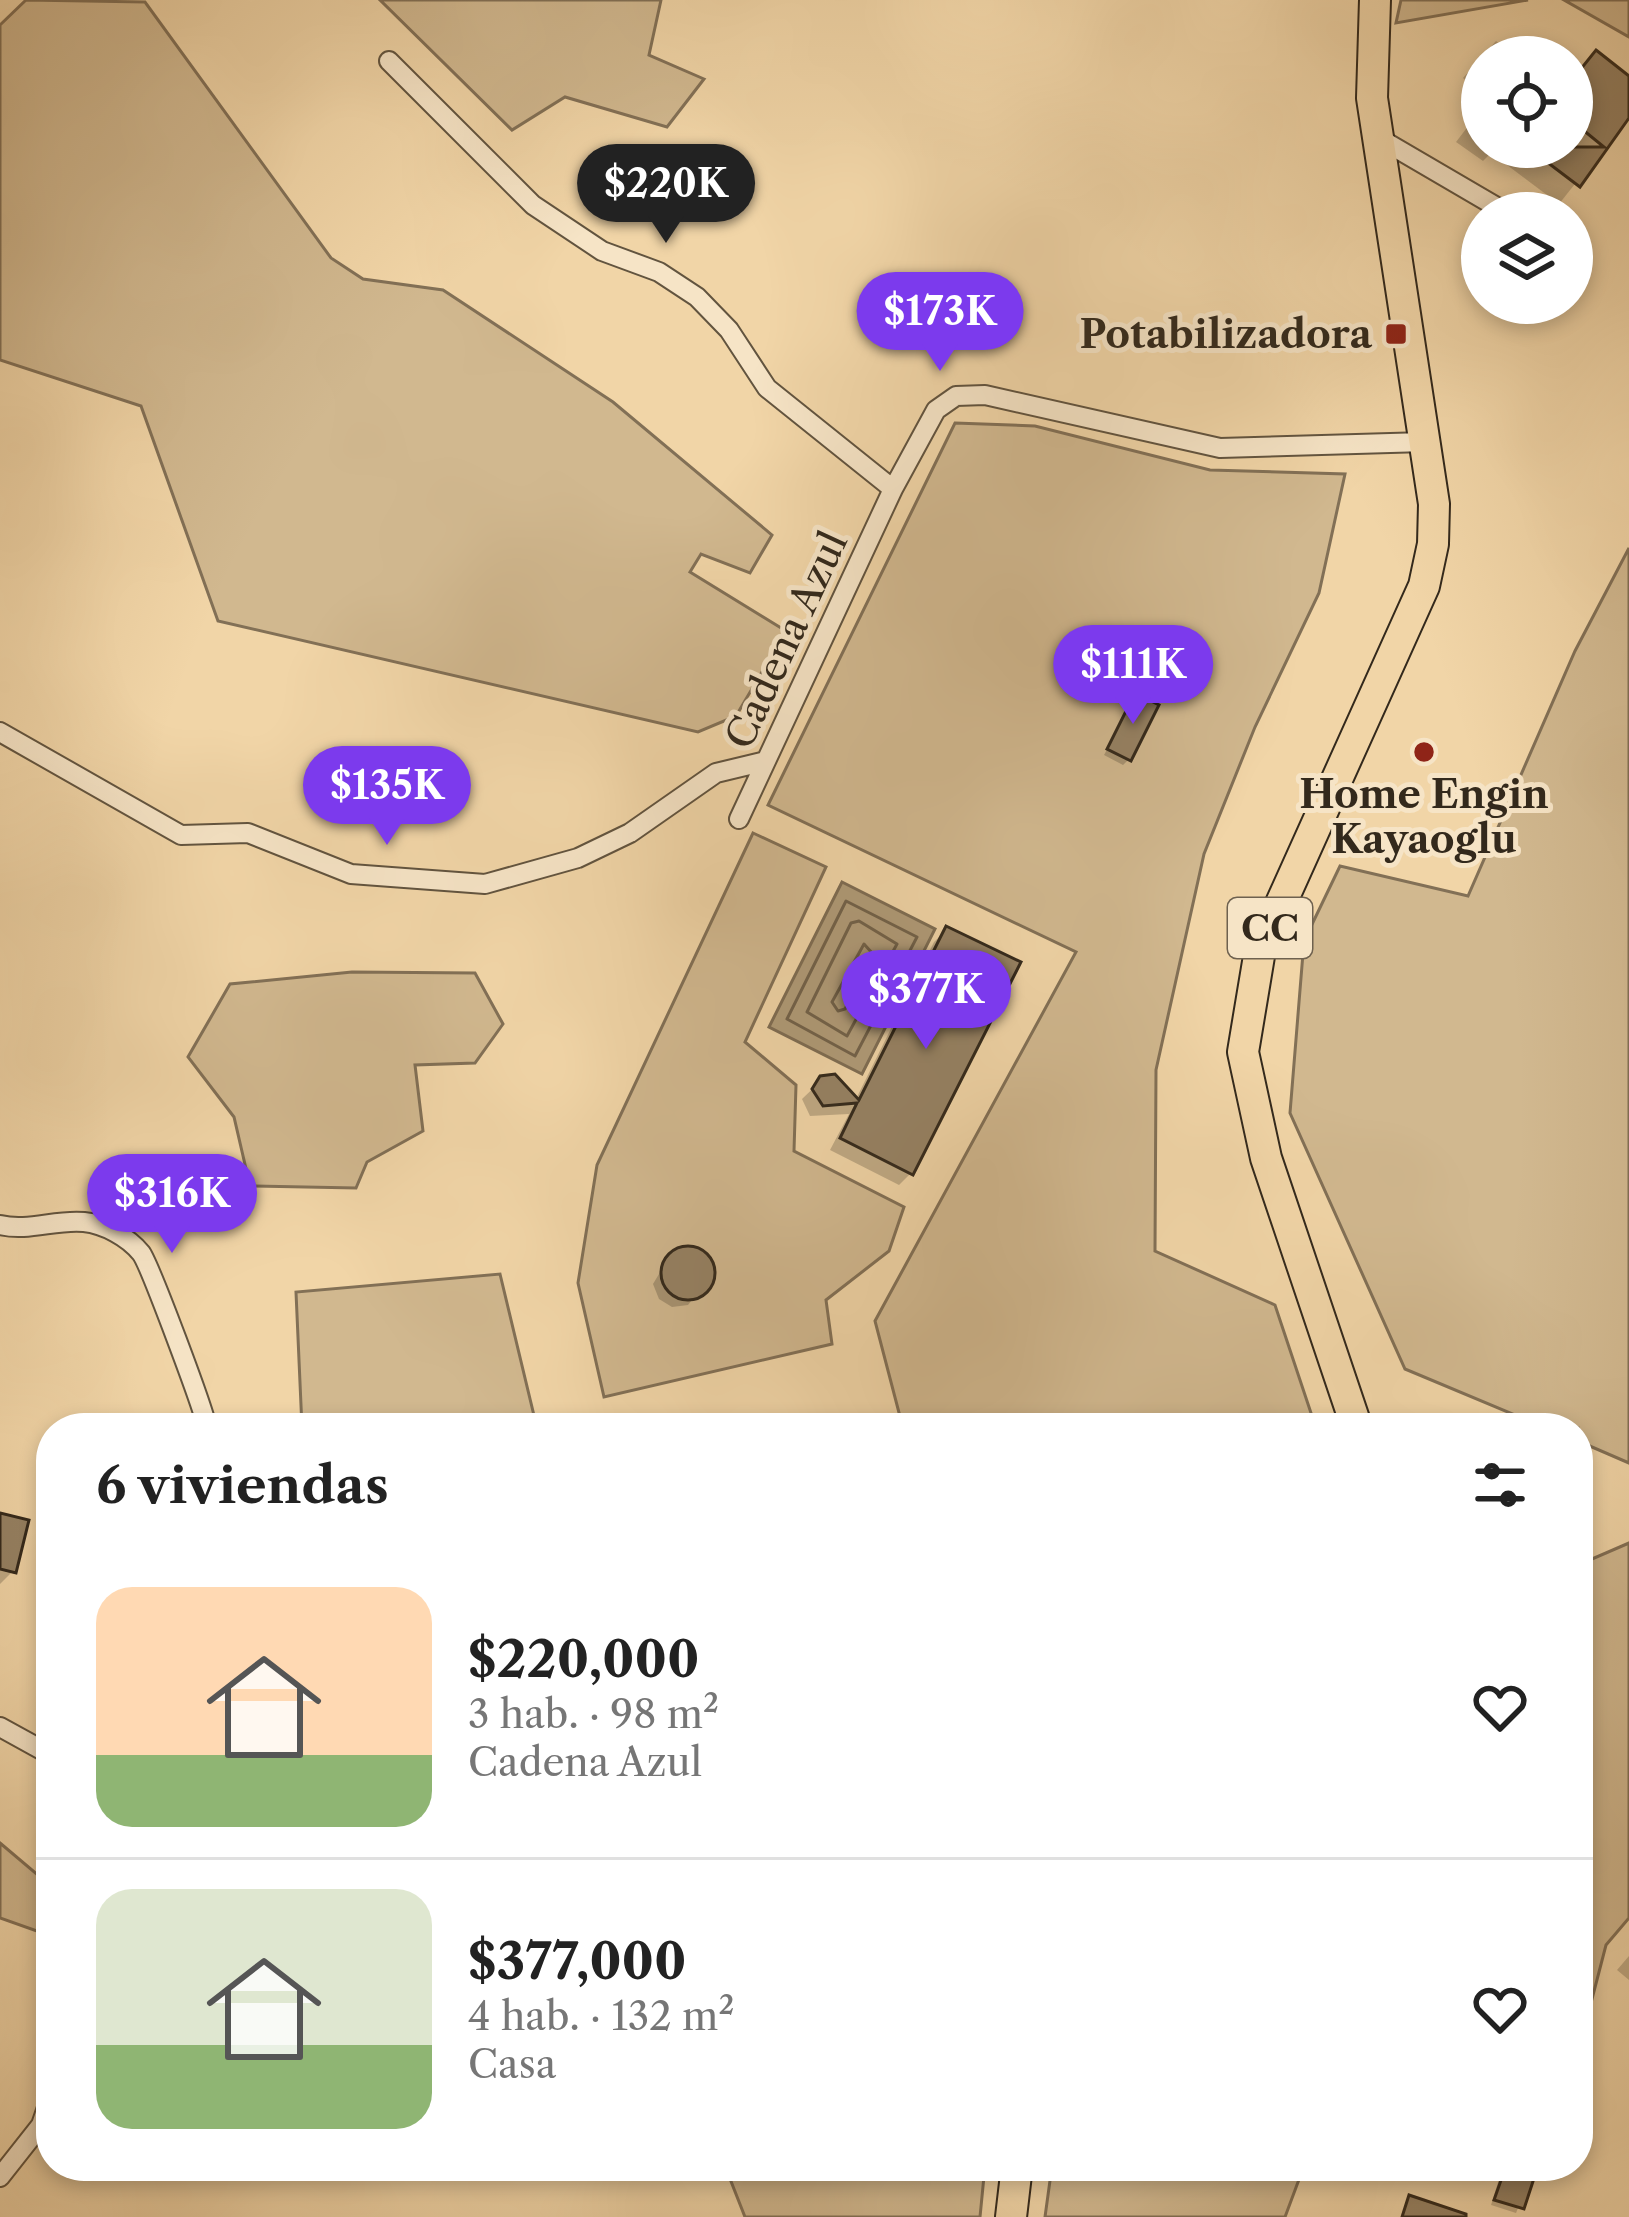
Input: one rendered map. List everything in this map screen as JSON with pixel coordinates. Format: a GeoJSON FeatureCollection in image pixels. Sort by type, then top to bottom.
{"type":"FeatureCollection","features":[{"type":"Feature","properties":{"kind":"main road","name":"CC"},"geometry":{"type":"LineString","coordinates":[[1352,1413],[1265,1158],[1243,1052],[1260,950],[1424,586],[1434,504],[1372,98],[1376,0]]}},
{"type":"Feature","properties":{"kind":"main road"},"geometry":{"type":"LineString","coordinates":[[1011,2217],[1015,2181]]}},
{"type":"Feature","properties":{"kind":"street"},"geometry":{"type":"LineString","coordinates":[[389,61],[532,205],[602,251],[659,272],[697,298],[729,330],[767,388],[893,488]]}},
{"type":"Feature","properties":{"kind":"street"},"geometry":{"type":"LineString","coordinates":[[1377,137],[1471,192]]}},
{"type":"Feature","properties":{"kind":"street","name":"Cadena Azul"},"geometry":{"type":"LineString","coordinates":[[739,819],[893,488],[936,410],[956,396],[985,395],[1220,448],[1425,442]]}},
{"type":"Feature","properties":{"kind":"street"},"geometry":{"type":"LineString","coordinates":[[0,732],[182,835],[223,838],[248,833],[351,874],[485,884],[578,858],[630,833],[716,773],[766,761]]}},
{"type":"Feature","properties":{"kind":"street"},"geometry":{"type":"LineString","coordinates":[[0,1225],[86,1222],[116,1232],[143,1255],[204,1413]]}},
{"type":"Feature","properties":{"kind":"street"},"geometry":{"type":"LineString","coordinates":[[0,1726],[36,1746]]}},
{"type":"Feature","properties":{"kind":"street"},"geometry":{"type":"LineString","coordinates":[[0,2177],[36,2131]]}},
{"type":"Feature","properties":{"kind":"shaded area"},"geometry":{"type":"Polygon","coordinates":[[[26,0],[145,2],[331,258],[363,279],[443,290],[613,402],[772,535],[750,573],[701,554],[690,572],[786,631],[736,716],[698,732],[218,621],[141,406],[0,360],[0,25],[26,0]]]}},
{"type":"Feature","properties":{"kind":"shaded area"},"geometry":{"type":"Polygon","coordinates":[[[380,0],[661,0],[649,55],[704,79],[667,127],[565,97],[512,130],[380,0]]]}},
{"type":"Feature","properties":{"kind":"shaded area"},"geometry":{"type":"Polygon","coordinates":[[[1401,0],[1528,0],[1396,23],[1401,0]]]}},
{"type":"Feature","properties":{"kind":"shaded area"},"geometry":{"type":"Polygon","coordinates":[[[1564,0],[1629,0],[1629,37],[1564,0]]]}},
{"type":"Feature","properties":{"kind":"shaded area"},"geometry":{"type":"Polygon","coordinates":[[[955,423],[1035,426],[1210,470],[1345,474],[1319,593],[1255,727],[1204,854],[1156,1070],[1155,1251],[1275,1305],[1311,1413],[899,1413],[875,1321],[1076,952],[768,805],[955,423]]]}},
{"type":"Feature","properties":{"kind":"shaded area"},"geometry":{"type":"Polygon","coordinates":[[[1629,548],[1629,1463],[1593,1447],[1593,1413],[1510,1413],[1405,1369],[1290,1113],[1304,941],[1340,866],[1468,896],[1575,651],[1629,548]]]}},
{"type":"Feature","properties":{"kind":"shaded area"},"geometry":{"type":"Polygon","coordinates":[[[753,833],[826,867],[745,1042],[796,1085],[794,1151],[904,1207],[889,1251],[826,1300],[832,1344],[604,1397],[578,1283],[597,1165],[753,833]]]}},
{"type":"Feature","properties":{"kind":"shaded area"},"geometry":{"type":"Polygon","coordinates":[[[352,972],[475,973],[503,1024],[475,1063],[415,1065],[423,1131],[367,1162],[356,1188],[250,1186],[234,1117],[188,1057],[230,984],[352,972]]]}},
{"type":"Feature","properties":{"kind":"shaded area"},"geometry":{"type":"Polygon","coordinates":[[[500,1274],[533,1413],[301,1413],[296,1292],[500,1274]]]}},
{"type":"Feature","properties":{"kind":"shaded area"},"geometry":{"type":"Polygon","coordinates":[[[1629,1543],[1629,1918],[1606,1945],[1593,1995],[1593,1559],[1629,1543]]]}},
{"type":"Feature","properties":{"kind":"shaded area"},"geometry":{"type":"Polygon","coordinates":[[[0,1843],[36,1873],[36,1931],[0,1918],[0,1843]]]}},
{"type":"Feature","properties":{"kind":"shaded area"},"geometry":{"type":"Polygon","coordinates":[[[731,2181],[984,2181],[980,2217],[745,2217],[731,2181]]]}},
{"type":"Feature","properties":{"kind":"shaded area"},"geometry":{"type":"Polygon","coordinates":[[[1050,2181],[1298,2181],[1285,2217],[1045,2217],[1050,2181]]]}},
{"type":"Feature","properties":{"kind":"water"},"geometry":{"type":"Polygon","coordinates":[[[842,882],[935,929],[862,1074],[769,1027],[842,882]]]}},
{"type":"Feature","properties":{"kind":"building"},"geometry":{"type":"Polygon","coordinates":[[[1596,50],[1629,76],[1629,118],[1580,187],[1555,168],[1593,168],[1593,147],[1604,147],[1593,138],[1596,50]]]}},
{"type":"Feature","properties":{"kind":"building"},"geometry":{"type":"Polygon","coordinates":[[[1135,693],[1159,705],[1131,761],[1107,749],[1135,693]]]}},
{"type":"Feature","properties":{"kind":"building"},"geometry":{"type":"Polygon","coordinates":[[[946,926],[1021,962],[913,1175],[840,1138],[857,1103],[823,1106],[812,1089],[820,1076],[835,1074],[859,1100],[946,926]]]}},
{"type":"Feature","properties":{"kind":"building"},"geometry":{"type":"Polygon","coordinates":[[[688,1246],[707,1254],[715,1273],[707,1292],[688,1300],[669,1292],[661,1273],[669,1254],[688,1246]]]}},
{"type":"Feature","properties":{"kind":"building"},"geometry":{"type":"Polygon","coordinates":[[[0,1513],[29,1520],[16,1573],[0,1569],[0,1513]]]}},
{"type":"Feature","properties":{"kind":"building"},"geometry":{"type":"Polygon","coordinates":[[[1501,2181],[1533,2181],[1524,2209],[1494,2200],[1501,2181]]]}},
{"type":"Feature","properties":{"kind":"building"},"geometry":{"type":"Polygon","coordinates":[[[1409,2195],[1466,2214],[1466,2217],[1402,2217],[1409,2195]]]}},
{"type":"Feature","properties":{"kind":"place","name":"Potabilizadora"},"geometry":{"type":"Point","coordinates":[1396,334]}},
{"type":"Feature","properties":{"kind":"place","name":"Home Engin Kayaoglu"},"geometry":{"type":"Point","coordinates":[1424,752]}}]}
